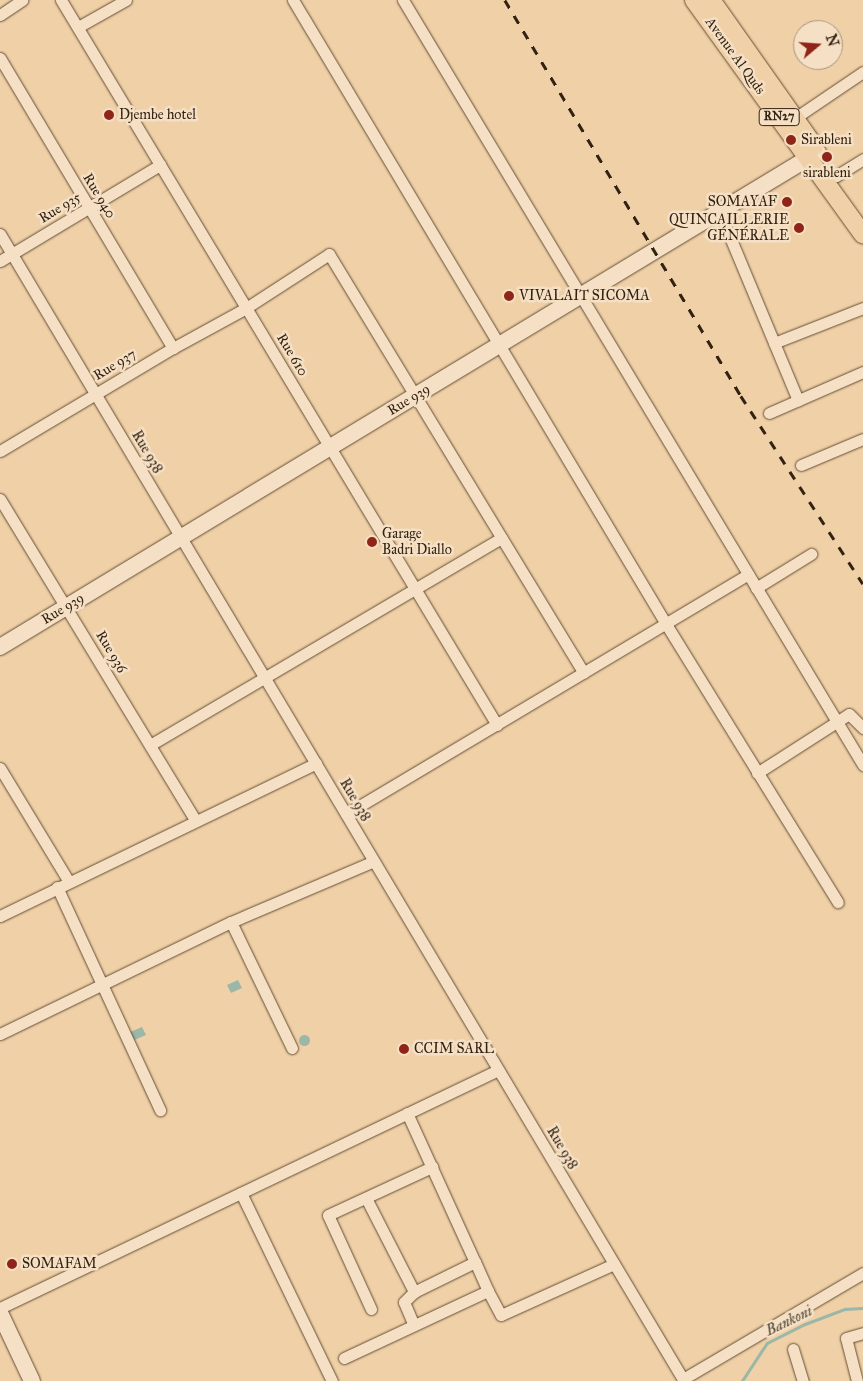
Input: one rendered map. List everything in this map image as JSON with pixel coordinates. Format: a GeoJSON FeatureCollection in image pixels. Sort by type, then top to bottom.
{"type":"FeatureCollection","features":[{"type":"Feature","properties":{"kind":"main road","name":"Avenue Al Quds"},"geometry":{"type":"LineString","coordinates":[[694,0],[813,155],[863,234]]}},
{"type":"Feature","properties":{"kind":"main road","name":"Avenue Al Quds"},"geometry":{"type":"LineString","coordinates":[[711,0],[795,118],[813,155],[836,176],[863,214]]}},
{"type":"Feature","properties":{"kind":"main road","name":"Rue 939"},"geometry":{"type":"LineString","coordinates":[[0,647],[813,155]]}},
{"type":"Feature","properties":{"kind":"main road"},"geometry":{"type":"LineString","coordinates":[[0,1313],[32,1381]]}},
{"type":"Feature","properties":{"kind":"street"},"geometry":{"type":"LineString","coordinates":[[0,15],[22,0]]}},
{"type":"Feature","properties":{"kind":"street","name":"Rue 610"},"geometry":{"type":"LineString","coordinates":[[61,0],[497,725]]}},
{"type":"Feature","properties":{"kind":"street"},"geometry":{"type":"LineString","coordinates":[[78,28],[126,0]]}},
{"type":"Feature","properties":{"kind":"street"},"geometry":{"type":"LineString","coordinates":[[293,0],[666,624],[838,902]]}},
{"type":"Feature","properties":{"kind":"street"},"geometry":{"type":"LineString","coordinates":[[402,0],[863,765]]}},
{"type":"Feature","properties":{"kind":"street","name":"Rue 940"},"geometry":{"type":"LineString","coordinates":[[0,58],[173,348]]}},
{"type":"Feature","properties":{"kind":"street"},"geometry":{"type":"LineString","coordinates":[[795,118],[863,72]]}},
{"type":"Feature","properties":{"kind":"street"},"geometry":{"type":"LineString","coordinates":[[836,176],[863,159]]}},
{"type":"Feature","properties":{"kind":"street","name":"Rue 935"},"geometry":{"type":"LineString","coordinates":[[0,261],[160,165]]}},
{"type":"Feature","properties":{"kind":"street"},"geometry":{"type":"LineString","coordinates":[[720,213],[798,400]]}},
{"type":"Feature","properties":{"kind":"street","name":"Rue 938"},"geometry":{"type":"LineString","coordinates":[[0,234],[683,1380]]}},
{"type":"Feature","properties":{"kind":"street","name":"Rue 937"},"geometry":{"type":"LineString","coordinates":[[0,451],[173,348],[246,308],[329,254],[416,396]]}},
{"type":"Feature","properties":{"kind":"street"},"geometry":{"type":"LineString","coordinates":[[774,343],[863,308]]}},
{"type":"Feature","properties":{"kind":"street"},"geometry":{"type":"LineString","coordinates":[[768,413],[863,372]]}},
{"type":"Feature","properties":{"kind":"street"},"geometry":{"type":"LineString","coordinates":[[416,396],[584,673]]}},
{"type":"Feature","properties":{"kind":"street"},"geometry":{"type":"LineString","coordinates":[[801,465],[863,439]]}},
{"type":"Feature","properties":{"kind":"street","name":"Rue 936"},"geometry":{"type":"LineString","coordinates":[[0,499],[196,821]]}},
{"type":"Feature","properties":{"kind":"street"},"geometry":{"type":"LineString","coordinates":[[150,745],[502,538]]}},
{"type":"Feature","properties":{"kind":"street"},"geometry":{"type":"LineString","coordinates":[[756,588],[811,554]]}},
{"type":"Feature","properties":{"kind":"street"},"geometry":{"type":"LineString","coordinates":[[346,814],[748,574]]}},
{"type":"Feature","properties":{"kind":"street"},"geometry":{"type":"LineString","coordinates":[[757,773],[849,714],[863,728]]}},
{"type":"Feature","properties":{"kind":"street"},"geometry":{"type":"LineString","coordinates":[[0,916],[316,763]]}},
{"type":"Feature","properties":{"kind":"street"},"geometry":{"type":"LineString","coordinates":[[0,768],[68,882]]}},
{"type":"Feature","properties":{"kind":"street"},"geometry":{"type":"LineString","coordinates":[[0,1034],[231,922],[374,860]]}},
{"type":"Feature","properties":{"kind":"street"},"geometry":{"type":"LineString","coordinates":[[58,887],[160,1110]]}},
{"type":"Feature","properties":{"kind":"street"},"geometry":{"type":"LineString","coordinates":[[231,922],[292,1048]]}},
{"type":"Feature","properties":{"kind":"street"},"geometry":{"type":"LineString","coordinates":[[0,1308],[498,1070]]}},
{"type":"Feature","properties":{"kind":"street"},"geometry":{"type":"LineString","coordinates":[[407,1113],[488,1291],[501,1315],[614,1264]]}},
{"type":"Feature","properties":{"kind":"street"},"geometry":{"type":"LineString","coordinates":[[371,1309],[328,1215],[432,1167]]}},
{"type":"Feature","properties":{"kind":"street"},"geometry":{"type":"LineString","coordinates":[[241,1193],[332,1381]]}},
{"type":"Feature","properties":{"kind":"street"},"geometry":{"type":"LineString","coordinates":[[366,1198],[414,1292]]}},
{"type":"Feature","properties":{"kind":"street"},"geometry":{"type":"LineString","coordinates":[[414,1326],[404,1302],[414,1292],[475,1262]]}},
{"type":"Feature","properties":{"kind":"street"},"geometry":{"type":"LineString","coordinates":[[683,1380],[863,1273]]}},
{"type":"Feature","properties":{"kind":"street"},"geometry":{"type":"LineString","coordinates":[[344,1358],[488,1291]]}},
{"type":"Feature","properties":{"kind":"street"},"geometry":{"type":"LineString","coordinates":[[857,1381],[846,1338],[863,1333]]}},
{"type":"Feature","properties":{"kind":"street"},"geometry":{"type":"LineString","coordinates":[[793,1349],[803,1381]]}},
{"type":"Feature","properties":{"kind":"shaded area"},"geometry":{"type":"Polygon","coordinates":[[[238,980],[242,988],[231,993],[227,985],[238,980]]]}},
{"type":"Feature","properties":{"kind":"shaded area"},"geometry":{"type":"Polygon","coordinates":[[[142,1027],[146,1035],[132,1041],[128,1033],[142,1027]]]}},
{"type":"Feature","properties":{"kind":"shaded area"},"geometry":{"type":"Polygon","coordinates":[[[302,1035],[306,1035],[309,1040],[308,1044],[302,1045],[299,1042],[299,1038],[302,1035]]]}},
{"type":"Feature","properties":{"kind":"waterway","name":"Bankoni"},"geometry":{"type":"LineString","coordinates":[[742,1381],[767,1343],[805,1324],[845,1309],[863,1308]]}},
{"type":"Feature","properties":{"kind":"railway"},"geometry":{"type":"LineString","coordinates":[[505,0],[741,396],[863,584]]}},
{"type":"Feature","properties":{"kind":"place","name":"Djembe hotel"},"geometry":{"type":"Point","coordinates":[109,115]}},
{"type":"Feature","properties":{"kind":"place","name":"Sirableni"},"geometry":{"type":"Point","coordinates":[791,140]}},
{"type":"Feature","properties":{"kind":"place","name":"sirableni"},"geometry":{"type":"Point","coordinates":[827,157]}},
{"type":"Feature","properties":{"kind":"place","name":"SOMAYAF"},"geometry":{"type":"Point","coordinates":[787,202]}},
{"type":"Feature","properties":{"kind":"place","name":"QUINCAILLERIE GÉNÉRALE"},"geometry":{"type":"Point","coordinates":[799,228]}},
{"type":"Feature","properties":{"kind":"place","name":"VIVALAIT SICOMA"},"geometry":{"type":"Point","coordinates":[509,296]}},
{"type":"Feature","properties":{"kind":"place","name":"Garage Badri Diallo"},"geometry":{"type":"Point","coordinates":[372,542]}},
{"type":"Feature","properties":{"kind":"place","name":"CCIM SARL"},"geometry":{"type":"Point","coordinates":[404,1049]}},
{"type":"Feature","properties":{"kind":"place","name":"SOMAFAM"},"geometry":{"type":"Point","coordinates":[12,1264]}}]}
